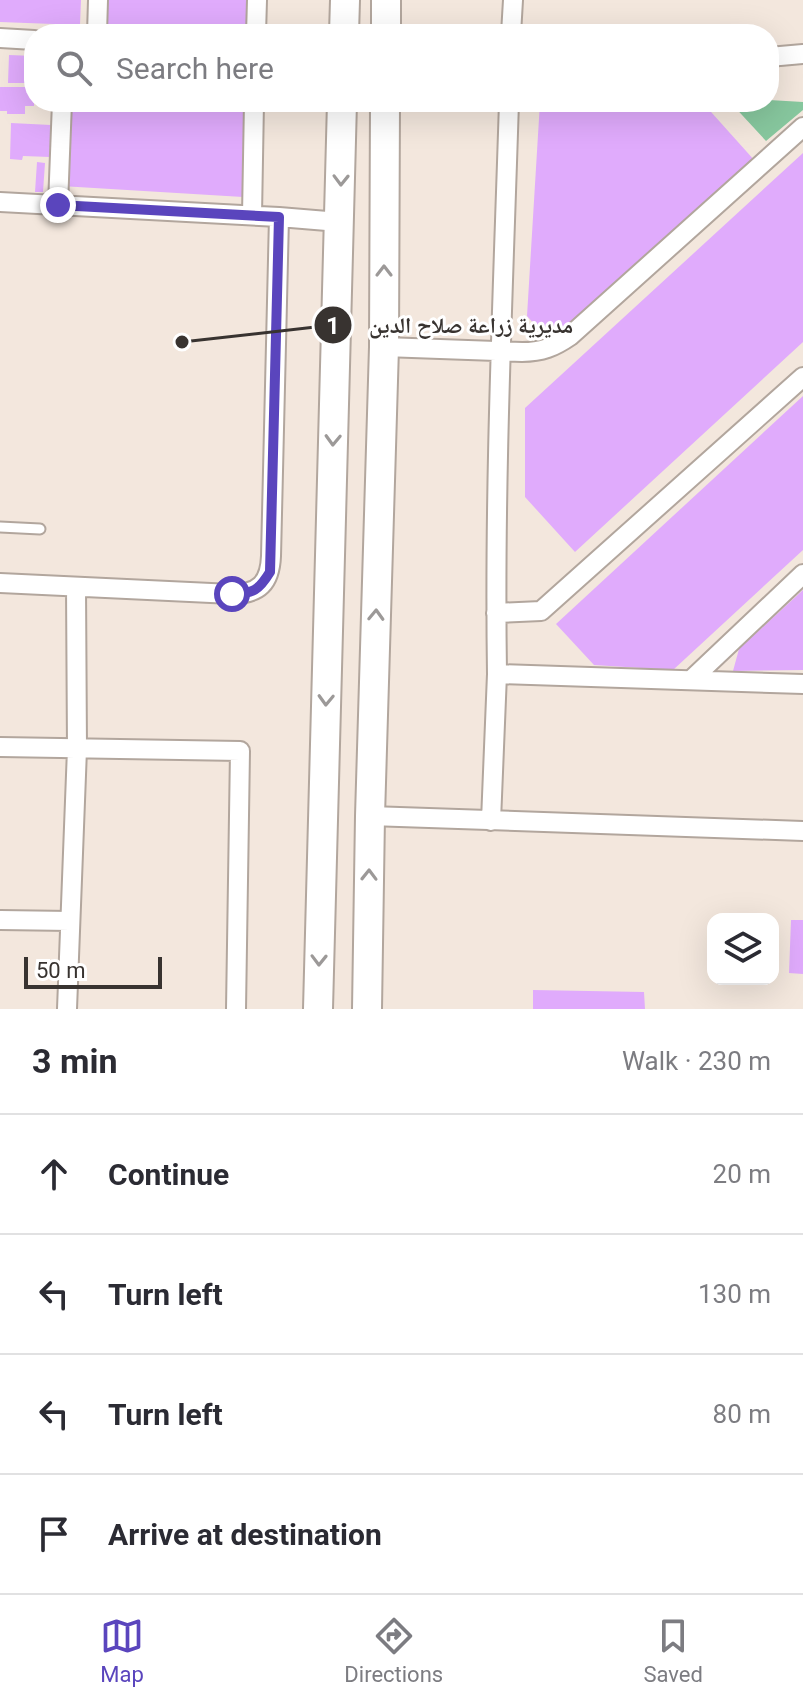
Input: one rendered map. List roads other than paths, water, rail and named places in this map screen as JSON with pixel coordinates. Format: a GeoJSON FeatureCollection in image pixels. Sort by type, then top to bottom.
{"type":"FeatureCollection","features":[{"type":"Feature","properties":{"kind":"main road"},"geometry":{"type":"LineString","coordinates":[[344,24],[345,0]]}},
{"type":"Feature","properties":{"kind":"main road"},"geometry":{"type":"LineString","coordinates":[[386,0],[386,24]]}},
{"type":"Feature","properties":{"kind":"main road"},"geometry":{"type":"LineString","coordinates":[[318,1009],[342,112]]}},
{"type":"Feature","properties":{"kind":"main road"},"geometry":{"type":"LineString","coordinates":[[367,1009],[384,347],[385,112]]}},
{"type":"Feature","properties":{"kind":"street"},"geometry":{"type":"LineString","coordinates":[[97,24],[98,0]]}},
{"type":"Feature","properties":{"kind":"street"},"geometry":{"type":"LineString","coordinates":[[256,24],[257,0]]}},
{"type":"Feature","properties":{"kind":"street"},"geometry":{"type":"LineString","coordinates":[[512,24],[513,0]]}},
{"type":"Feature","properties":{"kind":"street"},"geometry":{"type":"LineString","coordinates":[[0,38],[24,39]]}},
{"type":"Feature","properties":{"kind":"street"},"geometry":{"type":"LineString","coordinates":[[779,56],[803,54]]}},
{"type":"Feature","properties":{"kind":"street"},"geometry":{"type":"LineString","coordinates":[[58,205],[62,112]]}},
{"type":"Feature","properties":{"kind":"street"},"geometry":{"type":"LineString","coordinates":[[252,215],[254,112]]}},
{"type":"Feature","properties":{"kind":"street"},"geometry":{"type":"LineString","coordinates":[[491,821],[509,112]]}},
{"type":"Feature","properties":{"kind":"street"},"geometry":{"type":"LineString","coordinates":[[384,347],[540,352],[556,346],[803,129]]}},
{"type":"Feature","properties":{"kind":"street"},"geometry":{"type":"LineString","coordinates":[[0,202],[339,222]]}},
{"type":"Feature","properties":{"kind":"street"},"geometry":{"type":"LineString","coordinates":[[0,583],[248,594],[262,586],[270,572],[279,217]]}},
{"type":"Feature","properties":{"kind":"street"},"geometry":{"type":"LineString","coordinates":[[496,613],[541,611],[803,377]]}},
{"type":"Feature","properties":{"kind":"street"},"geometry":{"type":"LineString","coordinates":[[691,680],[803,574]]}},
{"type":"Feature","properties":{"kind":"street"},"geometry":{"type":"LineString","coordinates":[[67,1009],[77,749],[76,587]]}},
{"type":"Feature","properties":{"kind":"street"},"geometry":{"type":"LineString","coordinates":[[497,674],[803,684]]}},
{"type":"Feature","properties":{"kind":"street"},"geometry":{"type":"LineString","coordinates":[[0,747],[240,751],[236,1009]]}},
{"type":"Feature","properties":{"kind":"street"},"geometry":{"type":"LineString","coordinates":[[370,816],[803,831]]}},
{"type":"Feature","properties":{"kind":"street"},"geometry":{"type":"LineString","coordinates":[[0,920],[70,921]]}},
{"type":"Feature","properties":{"kind":"lane"},"geometry":{"type":"LineString","coordinates":[[0,527],[40,529]]}},
{"type":"Feature","properties":{"kind":"place","name":"مديرية زراعة صلاح الدين"},"geometry":{"type":"Point","coordinates":[182,342]}}]}
